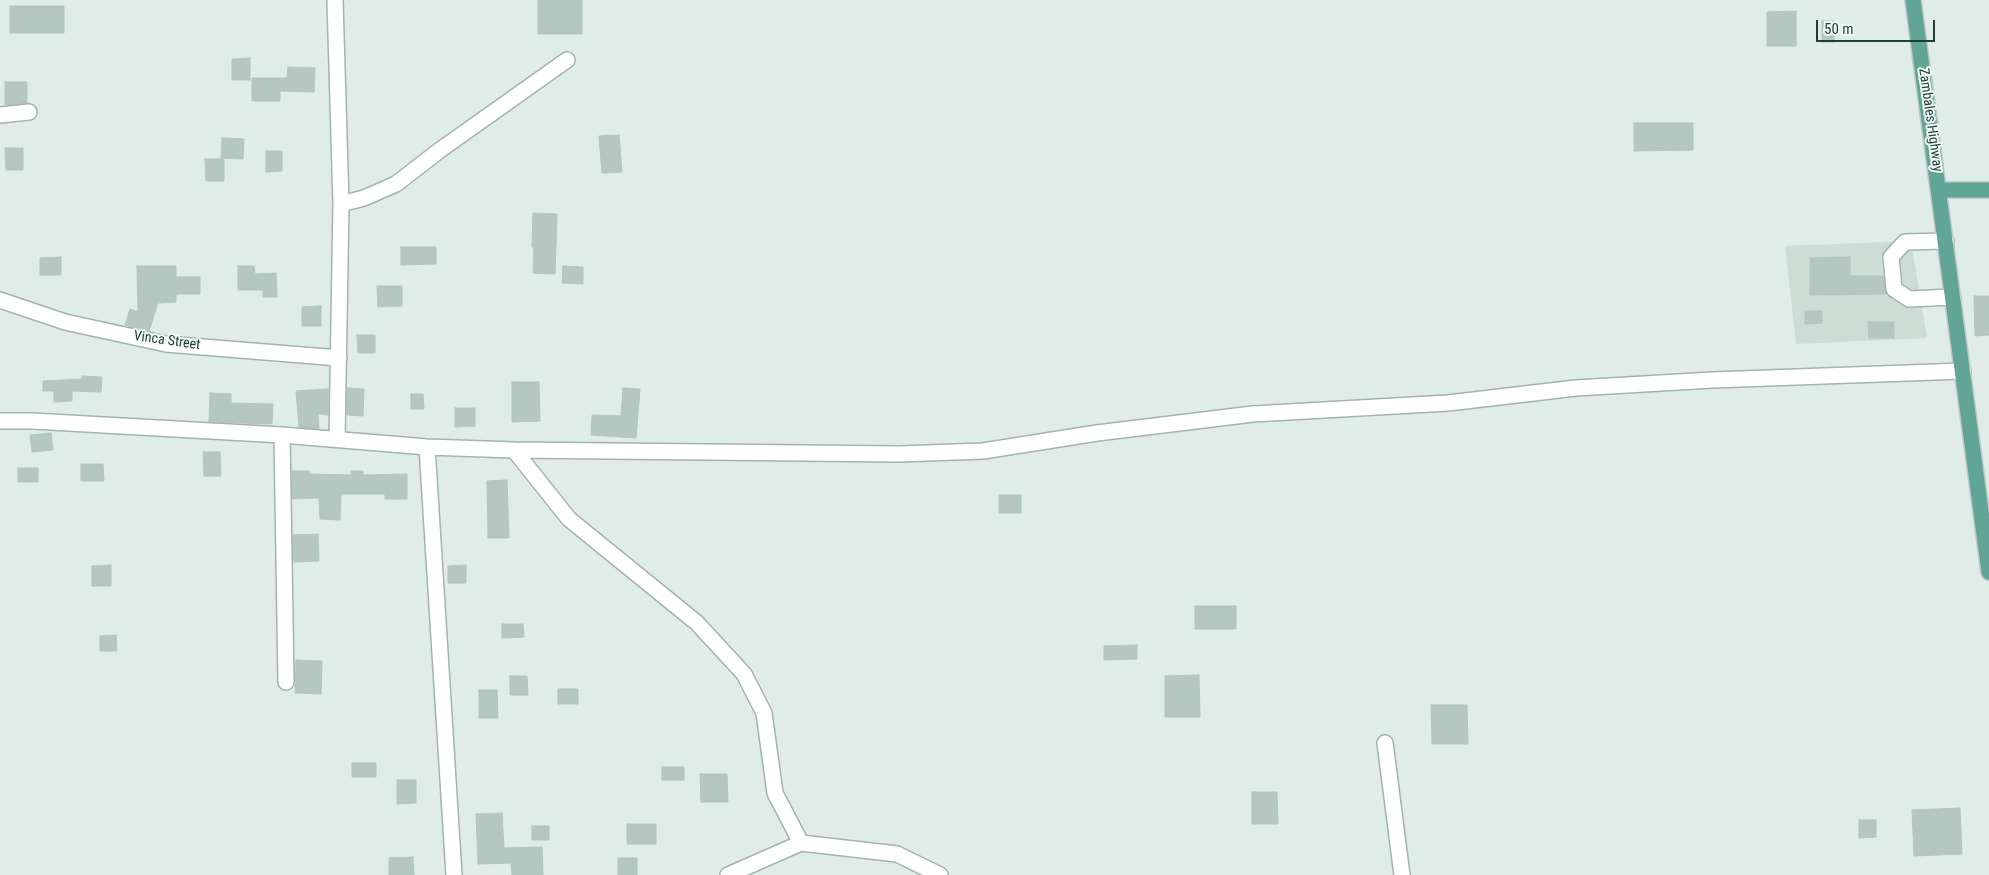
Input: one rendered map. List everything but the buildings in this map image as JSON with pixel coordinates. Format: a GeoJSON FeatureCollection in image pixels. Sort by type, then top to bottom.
{"type":"FeatureCollection","features":[{"type":"Feature","properties":{"kind":"main road","name":"Zambales Highway"},"geometry":{"type":"LineString","coordinates":[[1913,0],[1939,190],[1989,190]]}},
{"type":"Feature","properties":{"kind":"main road"},"geometry":{"type":"LineString","coordinates":[[1939,190],[1963,371],[1984,499],[1989,572]]}},
{"type":"Feature","properties":{"kind":"street"},"geometry":{"type":"LineString","coordinates":[[335,0],[341,204],[337,439]]}},
{"type":"Feature","properties":{"kind":"street"},"geometry":{"type":"LineString","coordinates":[[341,204],[364,198],[396,184],[440,150],[567,60]]}},
{"type":"Feature","properties":{"kind":"street"},"geometry":{"type":"LineString","coordinates":[[0,115],[28,112]]}},
{"type":"Feature","properties":{"kind":"street"},"geometry":{"type":"LineString","coordinates":[[1946,241],[1905,242],[1892,257],[1894,289],[1909,299],[1953,297]]}},
{"type":"Feature","properties":{"kind":"street","name":"Vinca Street"},"geometry":{"type":"LineString","coordinates":[[0,300],[65,322],[166,344],[339,358]]}},
{"type":"Feature","properties":{"kind":"street"},"geometry":{"type":"LineString","coordinates":[[0,421],[33,421],[282,435],[426,447],[514,450],[899,454],[983,451],[1097,433],[1253,414],[1448,403],[1585,387],[1712,380],[1963,371]]}},
{"type":"Feature","properties":{"kind":"street"},"geometry":{"type":"LineString","coordinates":[[282,435],[286,682]]}},
{"type":"Feature","properties":{"kind":"street"},"geometry":{"type":"LineString","coordinates":[[426,447],[454,875]]}},
{"type":"Feature","properties":{"kind":"street"},"geometry":{"type":"LineString","coordinates":[[514,450],[569,519],[697,623],[744,674],[764,713],[775,793],[801,843]]}},
{"type":"Feature","properties":{"kind":"street"},"geometry":{"type":"LineString","coordinates":[[1385,743],[1402,875]]}},
{"type":"Feature","properties":{"kind":"street"},"geometry":{"type":"LineString","coordinates":[[728,875],[801,843],[897,854],[940,875]]}},
{"type":"Feature","properties":{"kind":"shaded area"},"geometry":{"type":"Polygon","coordinates":[[[1911,241],[1927,338],[1796,344],[1785,246],[1911,241]]]}}]}
